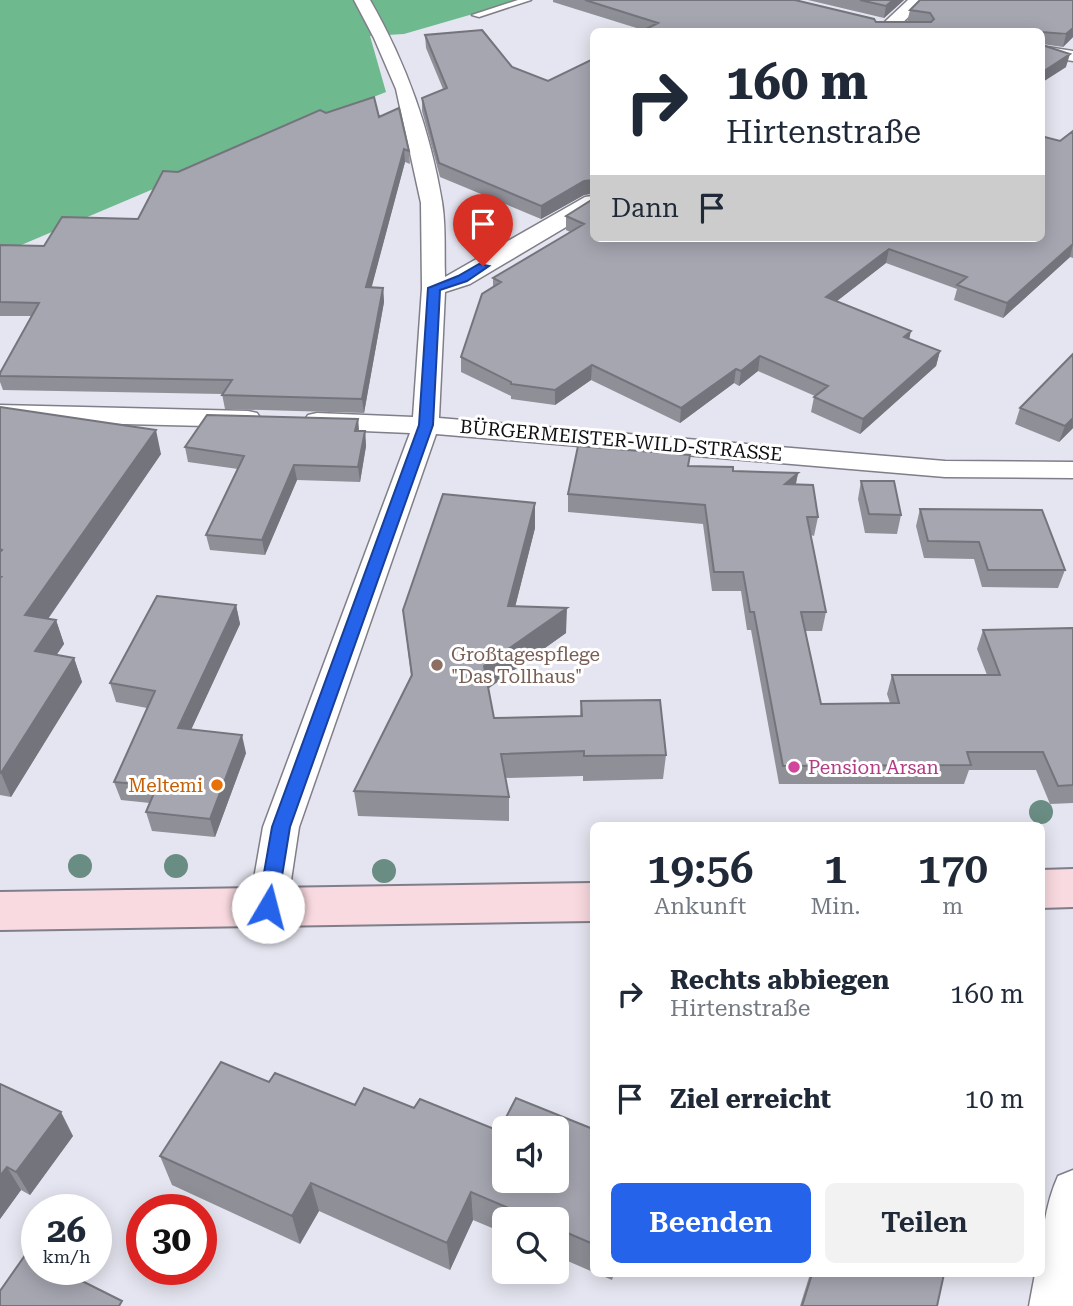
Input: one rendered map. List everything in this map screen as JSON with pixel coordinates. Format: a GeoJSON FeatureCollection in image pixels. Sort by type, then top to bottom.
{"type":"FeatureCollection","features":[{"type":"Feature","properties":{"kind":"main road"},"geometry":{"type":"LineString","coordinates":[[1045,889],[1073,888]]}},
{"type":"Feature","properties":{"kind":"main road"},"geometry":{"type":"LineString","coordinates":[[0,911],[590,902]]}},
{"type":"Feature","properties":{"kind":"street"},"geometry":{"type":"LineString","coordinates":[[268,907],[281,827],[426,425],[434,288],[432,203],[405,89],[383,38],[362,0]]}},
{"type":"Feature","properties":{"kind":"street"},"geometry":{"type":"LineString","coordinates":[[879,27],[918,0]]}},
{"type":"Feature","properties":{"kind":"street"},"geometry":{"type":"LineString","coordinates":[[1045,52],[1073,56]]}},
{"type":"Feature","properties":{"kind":"street"},"geometry":{"type":"LineString","coordinates":[[434,288],[463,278],[590,204]]}},
{"type":"Feature","properties":{"kind":"street","name":"BÜRGERMEISTER-WILD-STRASSE"},"geometry":{"type":"LineString","coordinates":[[0,413],[426,425],[593,437],[945,469],[1073,470]]}},
{"type":"Feature","properties":{"kind":"street"},"geometry":{"type":"LineString","coordinates":[[1052,1306],[1073,1191]]}},
{"type":"Feature","properties":{"kind":"lane"},"geometry":{"type":"LineString","coordinates":[[476,15],[527,0]]}},
{"type":"Feature","properties":{"kind":"green space"},"geometry":{"type":"Polygon","coordinates":[[[0,0],[521,0],[404,34],[370,36],[386,92],[0,254],[0,0]]]}},
{"type":"Feature","properties":{"kind":"building"},"geometry":{"type":"Polygon","coordinates":[[[585,0],[795,0],[874,19],[876,22],[931,22],[934,19],[930,13],[910,10],[920,0],[1073,0],[1073,28],[1066,34],[1045,32],[1045,28],[648,28],[658,23],[585,0]]]}},
{"type":"Feature","properties":{"kind":"building"},"geometry":{"type":"Polygon","coordinates":[[[860,0],[893,0],[886,6],[860,0]]]}},
{"type":"Feature","properties":{"kind":"building"},"geometry":{"type":"Polygon","coordinates":[[[482,30],[512,67],[548,81],[590,60],[590,180],[584,181],[541,206],[439,163],[422,98],[447,88],[425,35],[482,30]]]}},
{"type":"Feature","properties":{"kind":"building"},"geometry":{"type":"Polygon","coordinates":[[[1045,46],[1070,54],[1045,70],[1045,46]]]}},
{"type":"Feature","properties":{"kind":"building"},"geometry":{"type":"Polygon","coordinates":[[[374,97],[379,117],[399,108],[409,151],[404,149],[366,287],[383,288],[362,399],[222,395],[232,380],[0,376],[39,303],[0,302],[0,245],[44,246],[62,217],[138,219],[163,171],[178,172],[320,110],[326,113],[374,97]]]}},
{"type":"Feature","properties":{"kind":"building"},"geometry":{"type":"Polygon","coordinates":[[[1073,131],[1073,244],[1007,303],[957,285],[967,277],[889,249],[826,297],[911,331],[904,337],[940,351],[863,419],[814,397],[828,386],[760,356],[741,371],[736,369],[681,408],[592,365],[555,390],[511,384],[461,357],[482,294],[501,282],[493,278],[584,224],[566,216],[590,201],[590,242],[1045,242],[1045,137],[1060,141],[1073,131]]]}},
{"type":"Feature","properties":{"kind":"building"},"geometry":{"type":"Polygon","coordinates":[[[1073,354],[1073,418],[1065,426],[1020,408],[1073,354]]]}},
{"type":"Feature","properties":{"kind":"building"},"geometry":{"type":"Polygon","coordinates":[[[0,407],[156,430],[25,615],[56,620],[35,651],[74,658],[1,773],[2,550],[0,407]]]}},
{"type":"Feature","properties":{"kind":"building"},"geometry":{"type":"Polygon","coordinates":[[[207,415],[358,419],[355,431],[365,431],[358,467],[294,465],[262,540],[206,535],[244,456],[185,447],[207,415]]]}},
{"type":"Feature","properties":{"kind":"building"},"geometry":{"type":"Polygon","coordinates":[[[578,446],[690,455],[688,466],[733,467],[733,471],[798,473],[785,484],[813,485],[818,517],[807,517],[826,612],[801,612],[821,704],[899,703],[892,675],[1000,675],[983,630],[1073,628],[1073,785],[1058,786],[1043,752],[967,752],[971,765],[783,766],[754,612],[750,612],[743,572],[714,572],[705,505],[568,494],[578,446]]]}},
{"type":"Feature","properties":{"kind":"building"},"geometry":{"type":"Polygon","coordinates":[[[861,481],[894,481],[901,515],[869,514],[861,481]]]}},
{"type":"Feature","properties":{"kind":"building"},"geometry":{"type":"Polygon","coordinates":[[[443,494],[535,503],[508,606],[567,608],[484,666],[494,718],[582,716],[581,701],[660,700],[666,755],[584,756],[584,751],[501,754],[509,797],[354,791],[412,675],[403,610],[443,494]]]}},
{"type":"Feature","properties":{"kind":"building"},"geometry":{"type":"Polygon","coordinates":[[[920,509],[1042,510],[1065,570],[988,570],[979,542],[928,541],[920,509]]]}},
{"type":"Feature","properties":{"kind":"building"},"geometry":{"type":"Polygon","coordinates":[[[157,596],[236,605],[178,728],[242,735],[210,819],[146,812],[157,786],[114,782],[155,691],[110,683],[157,596]]]}},
{"type":"Feature","properties":{"kind":"building"},"geometry":{"type":"Polygon","coordinates":[[[221,1062],[269,1082],[275,1073],[355,1105],[364,1088],[414,1108],[420,1099],[492,1128],[492,1193],[569,1193],[569,1119],[590,1128],[590,1243],[569,1234],[569,1207],[506,1207],[471,1192],[447,1243],[311,1183],[292,1216],[160,1156],[221,1062]]]}},
{"type":"Feature","properties":{"kind":"building"},"geometry":{"type":"Polygon","coordinates":[[[0,1084],[61,1112],[16,1172],[7,1167],[0,1176],[0,1084]]]}},
{"type":"Feature","properties":{"kind":"building"},"geometry":{"type":"Polygon","coordinates":[[[516,1098],[561,1116],[507,1116],[516,1098]]]}},
{"type":"Feature","properties":{"kind":"building"},"geometry":{"type":"Polygon","coordinates":[[[21,1261],[21,1285],[90,1285],[122,1301],[119,1306],[0,1306],[0,1291],[21,1261]]]}},
{"type":"Feature","properties":{"kind":"building"},"geometry":{"type":"Polygon","coordinates":[[[811,1277],[943,1277],[937,1306],[802,1306],[811,1277]]]}},
{"type":"Feature","properties":{"kind":"place","name":"Großtagespflege \"Das Tollhaus\""},"geometry":{"type":"Point","coordinates":[437,665]}},
{"type":"Feature","properties":{"kind":"place","name":"Pension Arsan"},"geometry":{"type":"Point","coordinates":[794,767]}},
{"type":"Feature","properties":{"kind":"place","name":"Meltemi"},"geometry":{"type":"Point","coordinates":[217,785]}},
{"type":"Feature","properties":{"kind":"route"},"geometry":{"type":"LineString","coordinates":[[268,907],[276,844],[281,827],[426,425],[434,288],[463,278],[483,266]]}}]}
